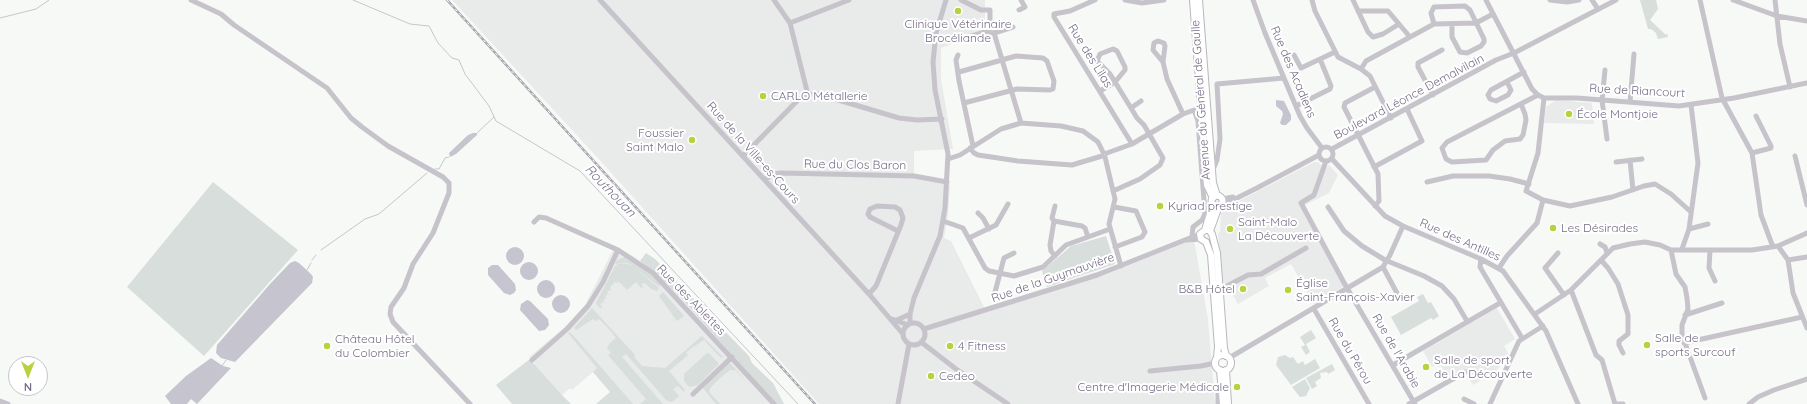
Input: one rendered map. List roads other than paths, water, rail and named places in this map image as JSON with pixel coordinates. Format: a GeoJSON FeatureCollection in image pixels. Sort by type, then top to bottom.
{"type":"FeatureCollection","features":[{"type":"Feature","properties":{"kind":"main road","name":"Avenue du Général de Gaulle"},"geometry":{"type":"LineString","coordinates":[[1193,0],[1207,185],[1218,201]]}},
{"type":"Feature","properties":{"kind":"main road","name":"Avenue du Général de Gaulle"},"geometry":{"type":"LineString","coordinates":[[1198,1],[1212,172],[1214,190],[1218,201]]}},
{"type":"Feature","properties":{"kind":"main road"},"geometry":{"type":"LineString","coordinates":[[1218,201],[1204,235],[1211,255],[1218,347],[1216,360],[1223,370],[1228,404]]}},
{"type":"Feature","properties":{"kind":"main road"},"geometry":{"type":"LineString","coordinates":[[1204,235],[1212,234],[1217,253],[1224,348],[1230,365],[1223,370],[1221,385],[1223,404]]}},
{"type":"Feature","properties":{"kind":"main road"},"geometry":{"type":"LineString","coordinates":[[1216,360],[1228,357]]}},
{"type":"Feature","properties":{"kind":"street"},"geometry":{"type":"LineString","coordinates":[[191,0],[221,14],[234,25],[321,84],[332,93],[351,118],[362,127],[388,146],[443,177],[449,183],[449,193],[433,233],[413,264],[404,288],[391,307],[390,314],[393,322],[470,404]]}},
{"type":"Feature","properties":{"kind":"street","name":"Rue de la Ville-es-Cours"},"geometry":{"type":"LineString","coordinates":[[600,0],[894,320],[902,334]]}},
{"type":"Feature","properties":{"kind":"street"},"geometry":{"type":"LineString","coordinates":[[774,0],[790,23],[808,95]]}},
{"type":"Feature","properties":{"kind":"street"},"geometry":{"type":"LineString","coordinates":[[790,23],[849,0]]}},
{"type":"Feature","properties":{"kind":"street"},"geometry":{"type":"LineString","coordinates":[[909,324],[917,323],[924,329],[925,334],[921,342],[915,345],[909,344],[904,340],[902,334],[909,324],[910,314],[919,284],[938,240],[943,221],[948,159],[936,90],[933,62],[936,33],[946,0]]}},
{"type":"Feature","properties":{"kind":"street"},"geometry":{"type":"LineString","coordinates":[[961,0],[981,10],[990,10],[990,27]]}},
{"type":"Feature","properties":{"kind":"street"},"geometry":{"type":"LineString","coordinates":[[1019,10],[1025,7],[1020,0]]}},
{"type":"Feature","properties":{"kind":"street","name":"Rue des Lilas"},"geometry":{"type":"LineString","coordinates":[[1095,0],[1070,11],[1054,14],[1132,144]]}},
{"type":"Feature","properties":{"kind":"street"},"geometry":{"type":"LineString","coordinates":[[1129,0],[1142,3],[1164,0]]}},
{"type":"Feature","properties":{"kind":"street","name":"Rue des Acadiens"},"geometry":{"type":"LineString","coordinates":[[1253,0],[1303,122],[1322,148]]}},
{"type":"Feature","properties":{"kind":"street"},"geometry":{"type":"LineString","coordinates":[[1312,0],[1315,11],[1335,52],[1341,60],[1361,69],[1370,76],[1390,118]]}},
{"type":"Feature","properties":{"kind":"street"},"geometry":{"type":"LineString","coordinates":[[1352,0],[1368,32],[1373,37],[1383,34],[1399,24]]}},
{"type":"Feature","properties":{"kind":"street","name":"Rue de Riancourt"},"geometry":{"type":"LineString","coordinates":[[1486,0],[1532,89],[1544,98],[1569,97],[1670,106],[1724,100],[1807,83]]}},
{"type":"Feature","properties":{"kind":"street"},"geometry":{"type":"LineString","coordinates":[[1550,0],[1567,2],[1579,0]]}},
{"type":"Feature","properties":{"kind":"street"},"geometry":{"type":"LineString","coordinates":[[1592,0],[1598,9]]}},
{"type":"Feature","properties":{"kind":"street","name":"Boulevard Léonce Demalvilain"},"geometry":{"type":"LineString","coordinates":[[1332,150],[1496,61],[1616,0]]}},
{"type":"Feature","properties":{"kind":"street"},"geometry":{"type":"LineString","coordinates":[[1700,0],[1724,100],[1752,152],[1761,215],[1776,246],[1787,258],[1793,293],[1807,328]]}},
{"type":"Feature","properties":{"kind":"street"},"geometry":{"type":"LineString","coordinates":[[1734,0],[1776,16],[1807,21]]}},
{"type":"Feature","properties":{"kind":"street"},"geometry":{"type":"LineString","coordinates":[[1775,0],[1780,44],[1790,87]]}},
{"type":"Feature","properties":{"kind":"street"},"geometry":{"type":"LineString","coordinates":[[1434,24],[1431,15],[1432,9],[1443,6],[1465,6],[1470,10],[1484,39],[1484,42],[1481,46],[1465,53],[1460,52],[1453,40],[1452,24]]}},
{"type":"Feature","properties":{"kind":"street"},"geometry":{"type":"LineString","coordinates":[[1358,11],[1386,10],[1391,13],[1410,37]]}},
{"type":"Feature","properties":{"kind":"street"},"geometry":{"type":"LineString","coordinates":[[1361,69],[1368,59],[1434,24],[1476,23],[1493,14]]}},
{"type":"Feature","properties":{"kind":"street"},"geometry":{"type":"LineString","coordinates":[[955,41],[985,32],[994,33],[1013,27]]}},
{"type":"Feature","properties":{"kind":"street"},"geometry":{"type":"LineString","coordinates":[[994,33],[1021,123]]}},
{"type":"Feature","properties":{"kind":"street"},"geometry":{"type":"LineString","coordinates":[[1100,91],[1115,82],[1122,74],[1125,67],[1117,52],[1110,49],[1100,54],[1097,61],[1110,74],[1115,82],[1131,108],[1150,134],[1162,154],[1162,162],[1140,179],[1113,191]]}},
{"type":"Feature","properties":{"kind":"street"},"geometry":{"type":"LineString","coordinates":[[1433,95],[1418,67],[1418,63],[1442,50]]}},
{"type":"Feature","properties":{"kind":"street"},"geometry":{"type":"LineString","coordinates":[[1294,55],[1301,68],[1335,52]]}},
{"type":"Feature","properties":{"kind":"street"},"geometry":{"type":"LineString","coordinates":[[1630,102],[1634,54]]}},
{"type":"Feature","properties":{"kind":"street"},"geometry":{"type":"LineString","coordinates":[[958,55],[956,60],[971,147],[974,153],[978,155],[1018,161],[1075,165],[1132,144],[1183,114],[1194,110],[1198,121],[1205,214],[1202,220],[1193,227],[1192,236]]}},
{"type":"Feature","properties":{"kind":"street"},"geometry":{"type":"LineString","coordinates":[[959,72],[1016,56],[1046,58],[1054,77],[1054,86],[1050,90],[1011,90],[964,103]]}},
{"type":"Feature","properties":{"kind":"street"},"geometry":{"type":"LineString","coordinates":[[1296,106],[1330,89],[1331,86],[1320,59]]}},
{"type":"Feature","properties":{"kind":"street"},"geometry":{"type":"LineString","coordinates":[[1163,62],[1168,84],[1183,114]]}},
{"type":"Feature","properties":{"kind":"street"},"geometry":{"type":"LineString","coordinates":[[1605,70],[1602,100],[1607,139]]}},
{"type":"Feature","properties":{"kind":"street"},"geometry":{"type":"LineString","coordinates":[[1507,82],[1511,90],[1508,95],[1496,101],[1490,99],[1488,95],[1491,90],[1524,72]]}},
{"type":"Feature","properties":{"kind":"street"},"geometry":{"type":"LineString","coordinates":[[1212,172],[1217,160],[1220,133],[1217,84],[1284,78]]}},
{"type":"Feature","properties":{"kind":"street"},"geometry":{"type":"LineString","coordinates":[[1375,87],[1344,105],[1380,181],[1379,201],[1375,206]]}},
{"type":"Feature","properties":{"kind":"street"},"geometry":{"type":"LineString","coordinates":[[743,156],[798,100],[808,95],[818,94],[899,118],[942,120]]}},
{"type":"Feature","properties":{"kind":"street"},"geometry":{"type":"LineString","coordinates":[[1521,104],[1526,117],[1523,135],[1520,139],[1505,141],[1493,150],[1486,160],[1452,162],[1446,159],[1442,151],[1445,144],[1538,95]]}},
{"type":"Feature","properties":{"kind":"street"},"geometry":{"type":"LineString","coordinates":[[1544,98],[1538,153],[1526,191],[1543,200],[1565,206],[1612,197],[1655,184],[1671,194],[1691,212]]}},
{"type":"Feature","properties":{"kind":"street"},"geometry":{"type":"LineString","coordinates":[[1131,108],[1141,102]]}},
{"type":"Feature","properties":{"kind":"street"},"geometry":{"type":"LineString","coordinates":[[1682,249],[1689,229],[1698,163],[1691,104]]}},
{"type":"Feature","properties":{"kind":"street"},"geometry":{"type":"LineString","coordinates":[[1374,167],[1422,141],[1407,109]]}},
{"type":"Feature","properties":{"kind":"street"},"geometry":{"type":"LineString","coordinates":[[1752,152],[1771,148],[1772,146],[1756,116]]}},
{"type":"Feature","properties":{"kind":"street"},"geometry":{"type":"LineString","coordinates":[[948,159],[953,159],[1001,129],[1021,123],[1061,126],[1083,131],[1098,142],[1104,154],[1115,199],[1114,207],[1109,220],[1110,229],[1121,266]]}},
{"type":"Feature","properties":{"kind":"street"},"geometry":{"type":"LineString","coordinates":[[1218,201],[1238,197],[1255,189],[1257,185],[1270,180],[1318,155],[1322,148],[1328,147],[1332,150],[1333,154],[1332,159],[1326,162],[1321,160],[1318,155]]}},
{"type":"Feature","properties":{"kind":"street"},"geometry":{"type":"LineString","coordinates":[[1796,156],[1807,205]]}},
{"type":"Feature","properties":{"kind":"street","name":"Rue des Antilles"},"geometry":{"type":"LineString","coordinates":[[1332,159],[1384,216],[1403,226],[1481,259],[1499,268],[1510,278],[1543,326],[1578,404]]}},
{"type":"Feature","properties":{"kind":"street"},"geometry":{"type":"LineString","coordinates":[[1616,162],[1642,159]]}},
{"type":"Feature","properties":{"kind":"street"},"geometry":{"type":"LineString","coordinates":[[1630,160],[1633,190]]}},
{"type":"Feature","properties":{"kind":"street","name":"Rue de l'Arabie"},"geometry":{"type":"LineString","coordinates":[[1326,162],[1314,195],[1300,203],[1343,281],[1393,366],[1412,403]]}},
{"type":"Feature","properties":{"kind":"street","name":"Rue du Clos Baron"},"geometry":{"type":"LineString","coordinates":[[765,180],[772,174],[782,173],[914,176],[947,182]]}},
{"type":"Feature","properties":{"kind":"street"},"geometry":{"type":"LineString","coordinates":[[1427,182],[1453,176],[1489,176],[1529,184]]}},
{"type":"Feature","properties":{"kind":"street"},"geometry":{"type":"LineString","coordinates":[[1499,268],[1507,256],[1537,223],[1543,200]]}},
{"type":"Feature","properties":{"kind":"street"},"geometry":{"type":"LineString","coordinates":[[969,238],[989,229],[999,222],[1008,204]]}},
{"type":"Feature","properties":{"kind":"street"},"geometry":{"type":"LineString","coordinates":[[869,294],[876,286],[898,232],[903,218],[900,210],[895,207],[877,206],[870,209],[868,214],[870,217],[898,232]]}},
{"type":"Feature","properties":{"kind":"street"},"geometry":{"type":"LineString","coordinates":[[1055,206],[1052,218],[1054,222],[1050,245],[1051,251],[1055,256]]}},
{"type":"Feature","properties":{"kind":"street"},"geometry":{"type":"LineString","coordinates":[[1114,207],[1128,208],[1136,211],[1145,232],[1142,237],[1115,247]]}},
{"type":"Feature","properties":{"kind":"street"},"geometry":{"type":"LineString","coordinates":[[1328,207],[1352,239],[1362,246],[1387,261],[1437,283],[1450,295],[1467,321]]}},
{"type":"Feature","properties":{"kind":"street"},"geometry":{"type":"LineString","coordinates":[[978,213],[983,218],[989,229]]}},
{"type":"Feature","properties":{"kind":"street","name":"Rue des Ablettes"},"geometry":{"type":"LineString","coordinates":[[534,222],[539,217],[546,218],[618,250],[653,273],[774,404]]}},
{"type":"Feature","properties":{"kind":"street"},"geometry":{"type":"LineString","coordinates":[[943,221],[963,228],[985,268],[989,271],[1014,276],[1039,269],[1046,265],[1066,245],[1110,229]]}},
{"type":"Feature","properties":{"kind":"street"},"geometry":{"type":"LineString","coordinates":[[1054,222],[1082,226],[1085,228],[1088,237]]}},
{"type":"Feature","properties":{"kind":"street"},"geometry":{"type":"LineString","coordinates":[[1689,229],[1708,224]]}},
{"type":"Feature","properties":{"kind":"street"},"geometry":{"type":"LineString","coordinates":[[1228,357],[1314,309],[1383,267],[1403,226]]}},
{"type":"Feature","properties":{"kind":"street"},"geometry":{"type":"LineString","coordinates":[[1535,314],[1571,290],[1613,248],[1638,242],[1656,244],[1671,250],[1736,251],[1776,246],[1807,233]]}},
{"type":"Feature","properties":{"kind":"street"},"geometry":{"type":"LineString","coordinates":[[1186,240],[1192,236],[1204,235]]}},
{"type":"Feature","properties":{"kind":"street"},"geometry":{"type":"LineString","coordinates":[[1186,240],[1204,235]]}},
{"type":"Feature","properties":{"kind":"street","name":"Rue de la Guymauvière"},"geometry":{"type":"LineString","coordinates":[[924,329],[1062,287],[1121,266],[1186,240]]}},
{"type":"Feature","properties":{"kind":"street"},"geometry":{"type":"LineString","coordinates":[[1600,244],[1605,247],[1607,253]]}},
{"type":"Feature","properties":{"kind":"street"},"geometry":{"type":"LineString","coordinates":[[1220,295],[1224,288],[1248,275],[1261,274],[1306,248]]}},
{"type":"Feature","properties":{"kind":"street"},"geometry":{"type":"LineString","coordinates":[[532,360],[567,329],[588,306],[603,282],[618,250]]}},
{"type":"Feature","properties":{"kind":"street"},"geometry":{"type":"LineString","coordinates":[[1671,250],[1676,274],[1687,293],[1688,309],[1681,331],[1684,343],[1705,398]]}},
{"type":"Feature","properties":{"kind":"street"},"geometry":{"type":"LineString","coordinates":[[1710,250],[1710,268],[1715,281]]}},
{"type":"Feature","properties":{"kind":"street"},"geometry":{"type":"LineString","coordinates":[[994,296],[1004,258],[1014,253]]}},
{"type":"Feature","properties":{"kind":"street"},"geometry":{"type":"LineString","coordinates":[[1558,253],[1545,268],[1564,295]]}},
{"type":"Feature","properties":{"kind":"street"},"geometry":{"type":"LineString","coordinates":[[1787,258],[1807,257]]}},
{"type":"Feature","properties":{"kind":"street"},"geometry":{"type":"LineString","coordinates":[[1481,259],[1480,267],[1522,338]]}},
{"type":"Feature","properties":{"kind":"street"},"geometry":{"type":"LineString","coordinates":[[1601,260],[1618,284],[1628,314],[1628,334],[1619,345],[1623,353]]}},
{"type":"Feature","properties":{"kind":"street"},"geometry":{"type":"LineString","coordinates":[[1383,267],[1398,295]]}},
{"type":"Feature","properties":{"kind":"street"},"geometry":{"type":"LineString","coordinates":[[1219,283],[1224,288]]}},
{"type":"Feature","properties":{"kind":"street"},"geometry":{"type":"LineString","coordinates":[[1571,290],[1596,355],[1602,360],[1615,404],[1623,404]]}},
{"type":"Feature","properties":{"kind":"street"},"geometry":{"type":"LineString","coordinates":[[1393,366],[1467,321],[1500,303]]}},
{"type":"Feature","properties":{"kind":"street"},"geometry":{"type":"LineString","coordinates":[[1685,315],[1722,304]]}},
{"type":"Feature","properties":{"kind":"street","name":"Rue du Pérou"},"geometry":{"type":"LineString","coordinates":[[1314,309],[1369,404]]}},
{"type":"Feature","properties":{"kind":"street"},"geometry":{"type":"LineString","coordinates":[[894,320],[910,314]]}},
{"type":"Feature","properties":{"kind":"street"},"geometry":{"type":"LineString","coordinates":[[1684,343],[1802,317]]}},
{"type":"Feature","properties":{"kind":"street","name":"Rue de la Ville-es-Cours"},"geometry":{"type":"LineString","coordinates":[[894,320],[909,324]]}},
{"type":"Feature","properties":{"kind":"street"},"geometry":{"type":"LineString","coordinates":[[1490,404],[1522,338],[1543,326]]}},
{"type":"Feature","properties":{"kind":"street"},"geometry":{"type":"LineString","coordinates":[[921,342],[956,369],[1008,404]]}},
{"type":"Feature","properties":{"kind":"street"},"geometry":{"type":"LineString","coordinates":[[898,404],[909,344]]}},
{"type":"Feature","properties":{"kind":"street"},"geometry":{"type":"LineString","coordinates":[[693,394],[732,357]]}},
{"type":"Feature","properties":{"kind":"street"},"geometry":{"type":"LineString","coordinates":[[1150,371],[1201,366],[1216,360]]}},
{"type":"Feature","properties":{"kind":"street"},"geometry":{"type":"LineString","coordinates":[[1412,403],[1465,372]]}},
{"type":"Feature","properties":{"kind":"street"},"geometry":{"type":"LineString","coordinates":[[1750,403],[1774,390],[1807,379]]}},
{"type":"Feature","properties":{"kind":"street"},"geometry":{"type":"LineString","coordinates":[[1218,404],[1218,392],[1221,385]]}},
{"type":"Feature","properties":{"kind":"street"},"geometry":{"type":"LineString","coordinates":[[1464,399],[1474,404]]}},
{"type":"Feature","properties":{"kind":"street"},"geometry":{"type":"LineString","coordinates":[[0,401],[8,404]]}},
{"type":"Feature","properties":{"kind":"waterway"},"geometry":{"type":"LineString","coordinates":[[0,18],[36,9],[49,0]]}},
{"type":"Feature","properties":{"kind":"waterway","name":"Routhouan"},"geometry":{"type":"LineString","coordinates":[[353,0],[410,24],[429,26],[438,43],[452,58],[459,60],[465,74],[489,106],[496,121],[580,171],[798,404]]}},
{"type":"Feature","properties":{"kind":"waterway"},"geometry":{"type":"LineString","coordinates":[[476,134],[494,117]]}},
{"type":"Feature","properties":{"kind":"waterway"},"geometry":{"type":"LineString","coordinates":[[435,169],[439,169],[445,158],[449,157]]}},
{"type":"Feature","properties":{"kind":"waterway"},"geometry":{"type":"LineString","coordinates":[[321,250],[365,219],[379,214],[427,173]]}},
{"type":"Feature","properties":{"kind":"waterway"},"geometry":{"type":"LineString","coordinates":[[312,260],[316,255]]}},
{"type":"Feature","properties":{"kind":"waterway"},"geometry":{"type":"LineString","coordinates":[[307,270],[311,263]]}},
{"type":"Feature","properties":{"kind":"waterway"},"geometry":{"type":"LineString","coordinates":[[222,366],[226,360]]}},
{"type":"Feature","properties":{"kind":"railway"},"geometry":{"type":"LineString","coordinates":[[447,0],[815,404]]}},
{"type":"Feature","properties":{"kind":"place","name":"Clinique Vétérinaire Brocéliande"},"geometry":{"type":"Point","coordinates":[958,11]}},
{"type":"Feature","properties":{"kind":"place","name":"CARLO Métallerie"},"geometry":{"type":"Point","coordinates":[763,96]}},
{"type":"Feature","properties":{"kind":"place","name":"École Montjoie"},"geometry":{"type":"Point","coordinates":[1569,114]}},
{"type":"Feature","properties":{"kind":"place","name":"Foussier Saint Malo"},"geometry":{"type":"Point","coordinates":[692,140]}},
{"type":"Feature","properties":{"kind":"place","name":"Kyriad prestige"},"geometry":{"type":"Point","coordinates":[1160,206]}},
{"type":"Feature","properties":{"kind":"place","name":"Les Désirades"},"geometry":{"type":"Point","coordinates":[1553,228]}},
{"type":"Feature","properties":{"kind":"place","name":"Saint-Malo La Découverte"},"geometry":{"type":"Point","coordinates":[1230,229]}},
{"type":"Feature","properties":{"kind":"place","name":"B&B Hôtel"},"geometry":{"type":"Point","coordinates":[1243,289]}},
{"type":"Feature","properties":{"kind":"place","name":"Église Saint-François-Xavier"},"geometry":{"type":"Point","coordinates":[1288,290]}},
{"type":"Feature","properties":{"kind":"place","name":"Salle de sports Surcouf"},"geometry":{"type":"Point","coordinates":[1647,345]}},
{"type":"Feature","properties":{"kind":"place","name":"Château Hôtel du Colombier"},"geometry":{"type":"Point","coordinates":[327,346]}},
{"type":"Feature","properties":{"kind":"place","name":"4 Fitness"},"geometry":{"type":"Point","coordinates":[950,346]}},
{"type":"Feature","properties":{"kind":"place","name":"Salle de sport de La Découverte"},"geometry":{"type":"Point","coordinates":[1426,367]}},
{"type":"Feature","properties":{"kind":"place","name":"Cedeo"},"geometry":{"type":"Point","coordinates":[931,376]}},
{"type":"Feature","properties":{"kind":"place","name":"Centre d'Imagerie Médicale"},"geometry":{"type":"Point","coordinates":[1237,387]}}]}
